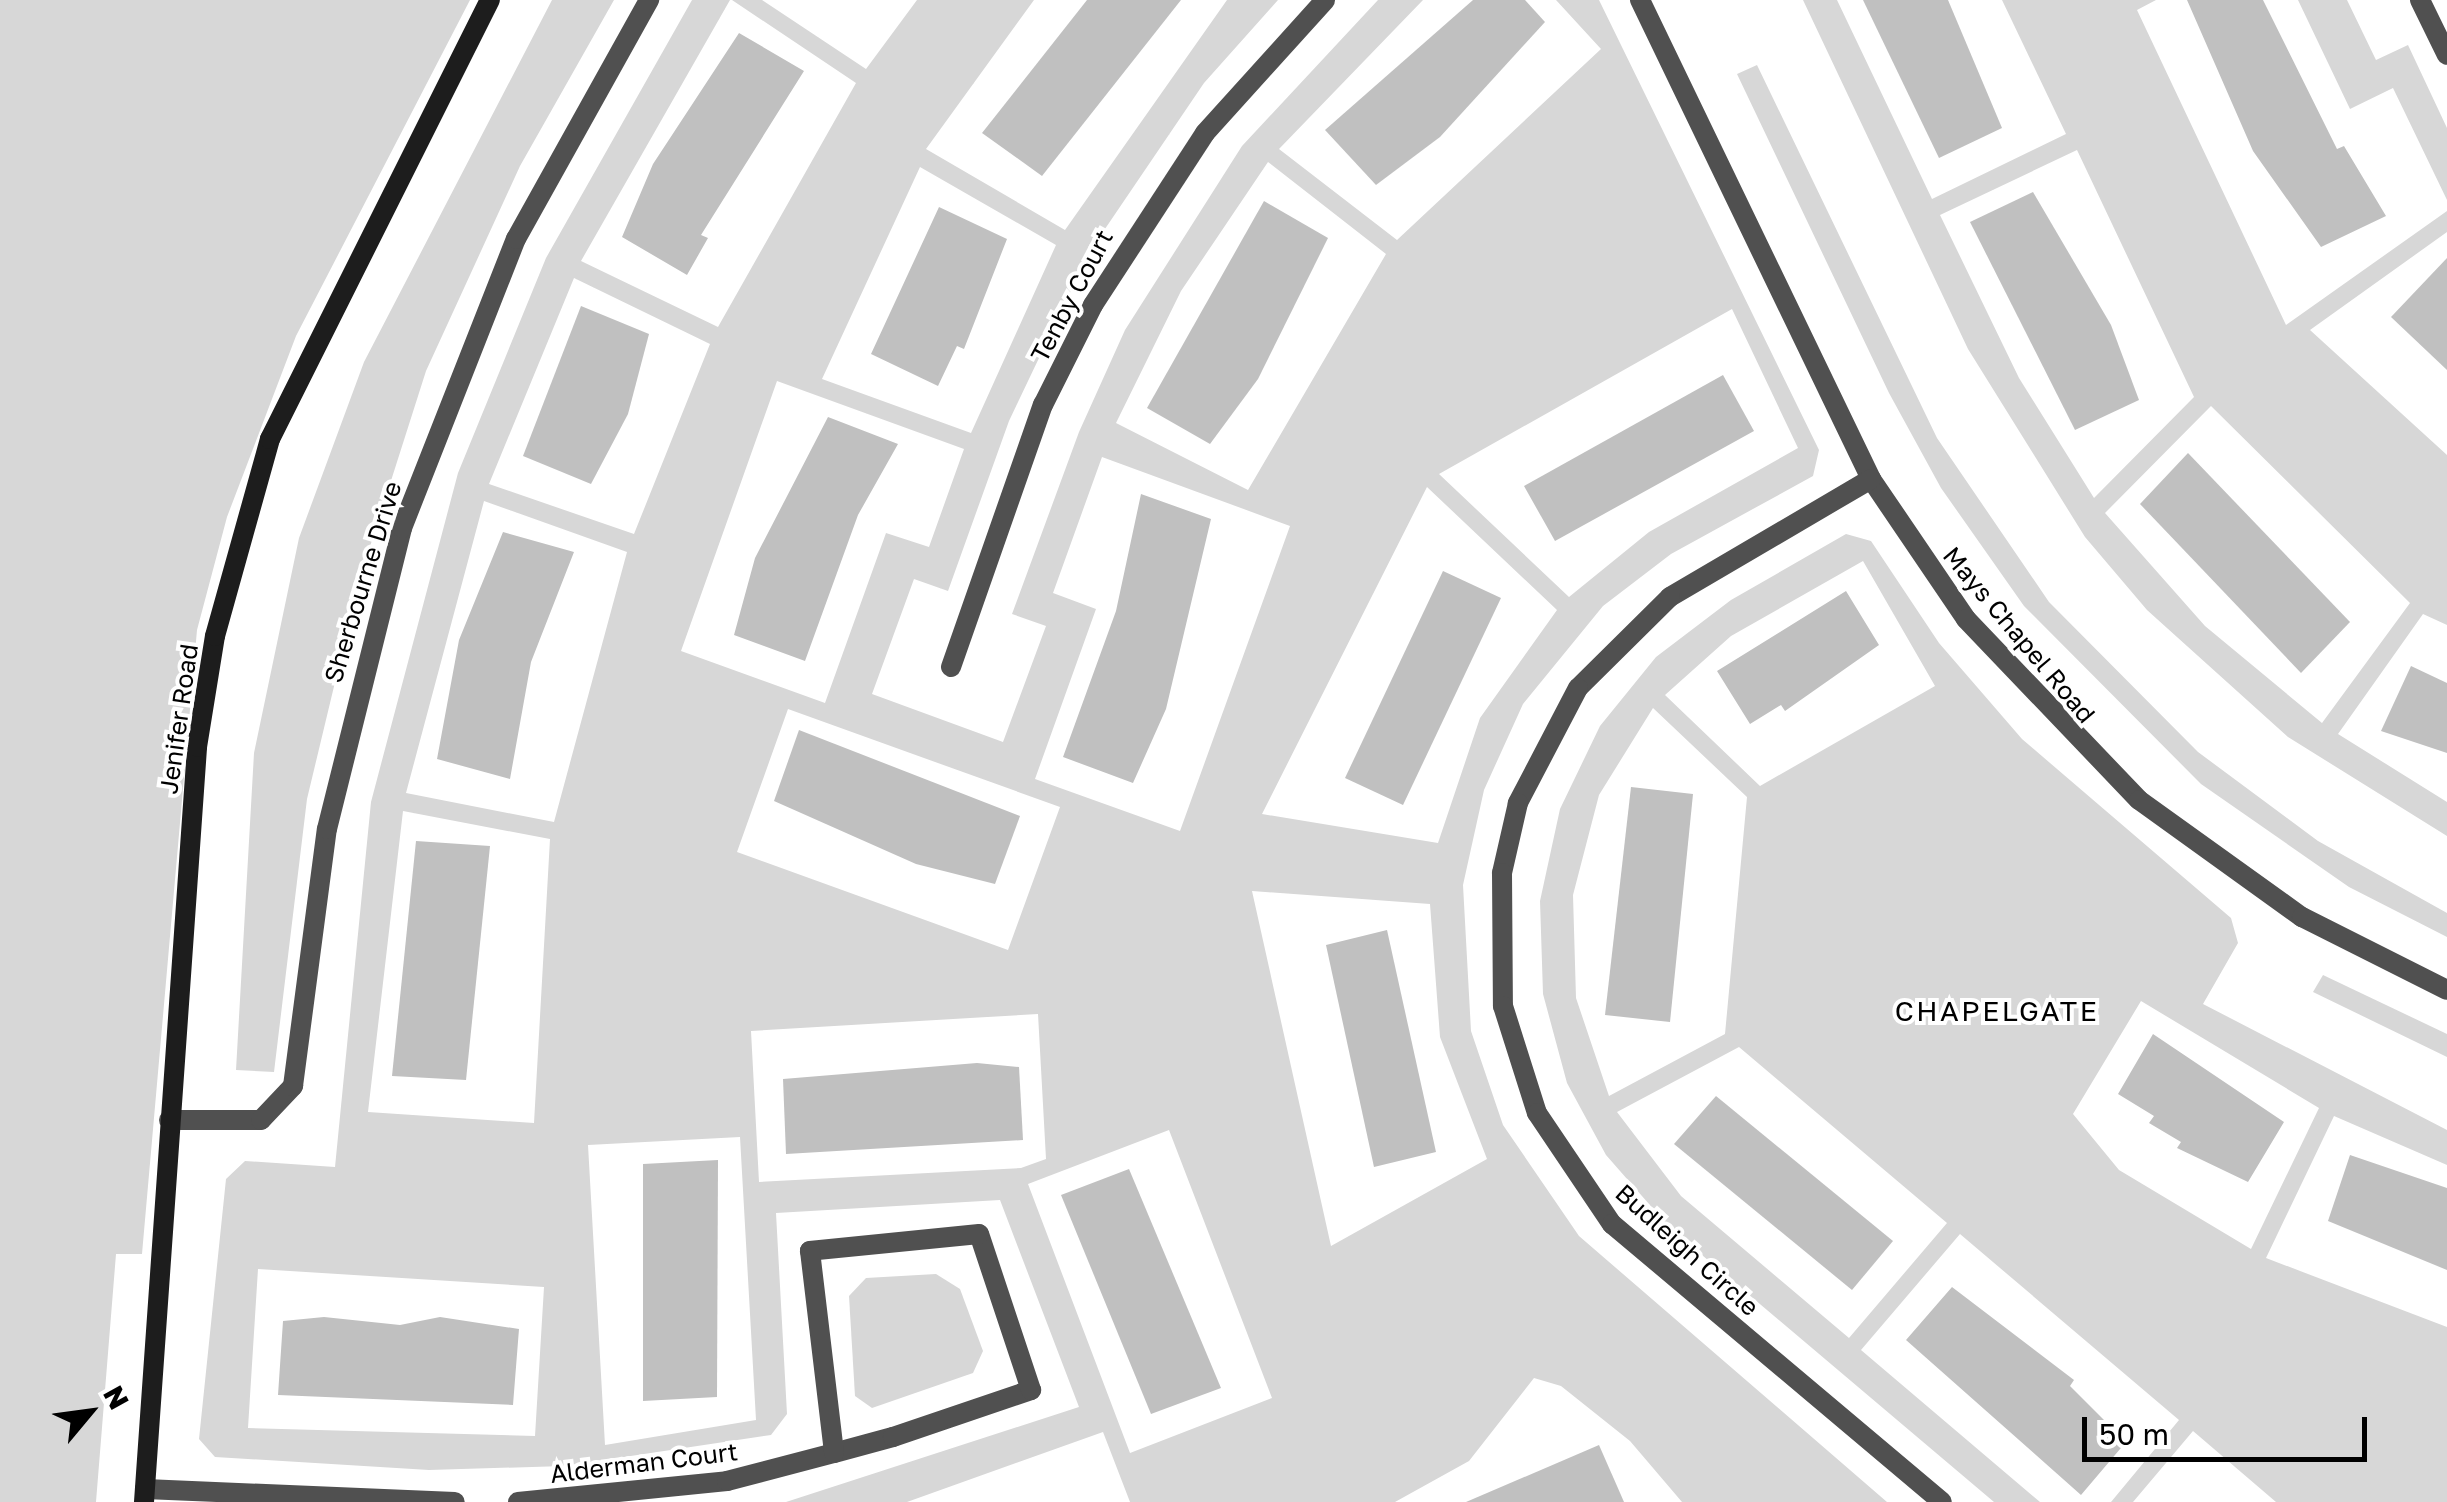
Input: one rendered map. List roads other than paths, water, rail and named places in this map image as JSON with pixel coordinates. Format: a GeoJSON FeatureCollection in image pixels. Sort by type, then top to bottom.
{"type":"FeatureCollection","features":[{"type":"Feature","properties":{"kind":"street","name":"Jenifer Road"},"geometry":{"type":"LineString","coordinates":[[145,1496],[197,747],[243,518],[310,348],[490,0]]}},
{"type":"Feature","properties":{"kind":"street","name":"Sherbourne Drive"},"geometry":{"type":"LineString","coordinates":[[169,1120],[261,1120],[294,1086],[327,829],[402,528],[516,239],[649,0]]}},
{"type":"Feature","properties":{"kind":"street","name":"Tenby Court"},"geometry":{"type":"LineString","coordinates":[[952,667],[1043,405],[1119,259],[1205,133],[1325,0]]}},
{"type":"Feature","properties":{"kind":"street","name":"Mays Chapel Road"},"geometry":{"type":"LineString","coordinates":[[1640,0],[1872,479],[1966,619],[2139,800],[2302,916],[2447,990]]}},
{"type":"Feature","properties":{"kind":"street"},"geometry":{"type":"LineString","coordinates":[[2420,0],[2447,55]]}},
{"type":"Feature","properties":{"kind":"street","name":"Budleigh Circle"},"geometry":{"type":"LineString","coordinates":[[1872,479],[1670,597],[1578,688],[1518,803],[1502,873],[1502,1006],[1537,1113],[1612,1224],[1942,1502]]}},
{"type":"Feature","properties":{"kind":"street","name":"Alderman Court"},"geometry":{"type":"LineString","coordinates":[[518,1502],[727,1481],[834,1453],[1031,1390],[979,1234],[810,1252],[834,1453]]}},
{"type":"Feature","properties":{"kind":"street"},"geometry":{"type":"LineString","coordinates":[[145,1496],[455,1502]]}},
{"type":"Feature","properties":{"kind":"district","name":"CHAPELGATE"},"geometry":{"type":"Point","coordinates":[1997,1011]}}]}
